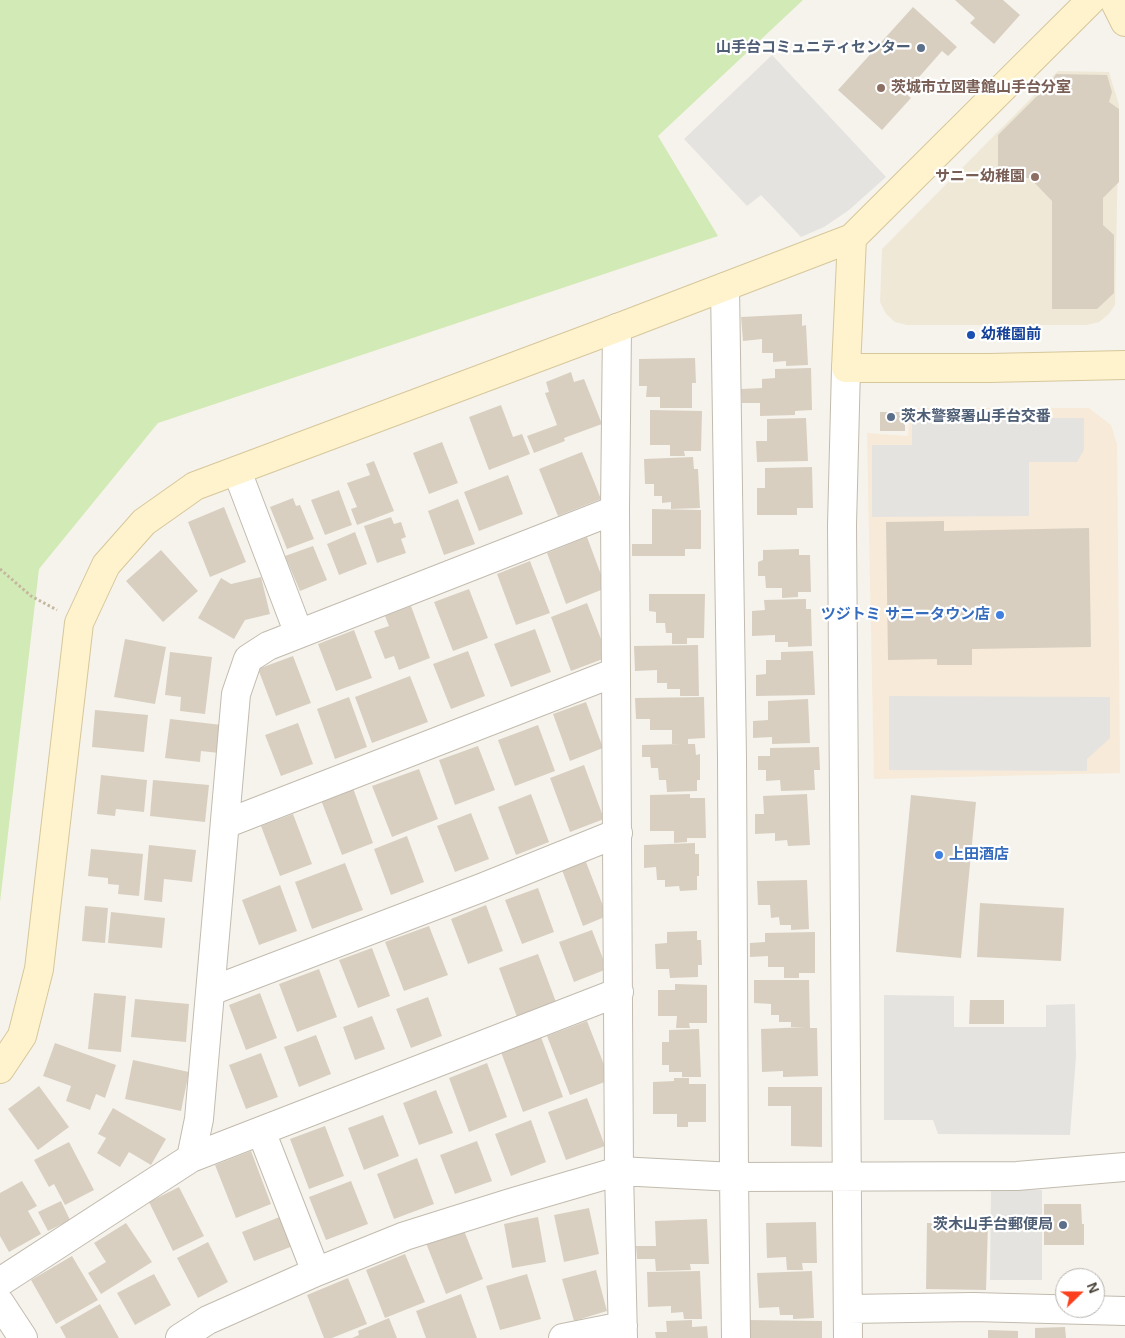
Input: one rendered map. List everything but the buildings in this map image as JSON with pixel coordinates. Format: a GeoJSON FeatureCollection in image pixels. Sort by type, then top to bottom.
{"type":"FeatureCollection","features":[{"type":"Feature","properties":{"kind":"street"},"geometry":{"type":"LineString","coordinates":[[0,1068],[22,1036],[39,969],[79,623],[106,565],[144,522],[195,486],[852,238],[1091,0]]}},
{"type":"Feature","properties":{"kind":"street"},"geometry":{"type":"LineString","coordinates":[[1114,0],[1125,22]]}},
{"type":"Feature","properties":{"kind":"street"},"geometry":{"type":"LineString","coordinates":[[848,1338],[842,525],[852,238]]}},
{"type":"Feature","properties":{"kind":"street"},"geometry":{"type":"LineString","coordinates":[[725,287],[732,767],[736,1338]]}},
{"type":"Feature","properties":{"kind":"street"},"geometry":{"type":"LineString","coordinates":[[563,1338],[623,1332],[619,1171],[615,510],[617,328]]}},
{"type":"Feature","properties":{"kind":"street"},"geometry":{"type":"LineString","coordinates":[[846,368],[989,368],[1125,365]]}},
{"type":"Feature","properties":{"kind":"street"},"geometry":{"type":"LineString","coordinates":[[237,471],[298,634]]}},
{"type":"Feature","properties":{"kind":"street"},"geometry":{"type":"LineString","coordinates":[[191,1158],[198,1119],[211,991],[236,694],[248,659],[268,646],[615,510]]}},
{"type":"Feature","properties":{"kind":"street"},"geometry":{"type":"LineString","coordinates":[[224,824],[616,672]]}},
{"type":"Feature","properties":{"kind":"street"},"geometry":{"type":"LineString","coordinates":[[211,991],[481,888],[618,833]]}},
{"type":"Feature","properties":{"kind":"street"},"geometry":{"type":"LineString","coordinates":[[0,1282],[191,1158],[619,992]]}},
{"type":"Feature","properties":{"kind":"street"},"geometry":{"type":"LineString","coordinates":[[261,1131],[316,1272]]}},
{"type":"Feature","properties":{"kind":"street"},"geometry":{"type":"LineString","coordinates":[[180,1338],[213,1329],[316,1272],[405,1236],[619,1171],[734,1177],[1017,1176],[1125,1167]]}},
{"type":"Feature","properties":{"kind":"street"},"geometry":{"type":"LineString","coordinates":[[0,1302],[23,1338]]}},
{"type":"Feature","properties":{"kind":"street"},"geometry":{"type":"LineString","coordinates":[[848,1309],[973,1307],[1125,1311]]}},
{"type":"Feature","properties":{"kind":"path"},"geometry":{"type":"LineString","coordinates":[[0,569],[31,596],[79,623]]}},
{"type":"Feature","properties":{"kind":"shaded area"},"geometry":{"type":"Polygon","coordinates":[[[772,55],[886,177],[849,210],[824,227],[801,237],[761,195],[747,206],[684,139],[772,55]]]}},
{"type":"Feature","properties":{"kind":"shaded area","name":"サニー幼稚園"},"geometry":{"type":"Polygon","coordinates":[[[1058,71],[1109,72],[1119,105],[1115,305],[1109,314],[1099,322],[1087,325],[907,325],[895,322],[886,314],[880,302],[882,249],[1058,71]]]}},
{"type":"Feature","properties":{"kind":"shaded area"},"geometry":{"type":"Polygon","coordinates":[[[910,408],[1089,408],[1111,425],[1117,444],[1120,773],[874,779],[867,433],[908,436],[910,408]]]}},
{"type":"Feature","properties":{"kind":"shaded area"},"geometry":{"type":"Polygon","coordinates":[[[912,418],[1084,418],[1084,450],[1077,462],[1029,462],[1029,516],[872,517],[872,445],[912,445],[912,418]]]}},
{"type":"Feature","properties":{"kind":"shaded area"},"geometry":{"type":"Polygon","coordinates":[[[889,696],[1110,697],[1110,738],[1087,759],[1087,771],[889,770],[889,696]]]}},
{"type":"Feature","properties":{"kind":"shaded area"},"geometry":{"type":"Polygon","coordinates":[[[884,995],[954,996],[954,1027],[1046,1027],[1046,1005],[1075,1004],[1076,1056],[1070,1135],[938,1134],[933,1120],[884,1120],[884,995]]]}},
{"type":"Feature","properties":{"kind":"shaded area"},"geometry":{"type":"Polygon","coordinates":[[[991,1189],[1042,1190],[1042,1280],[990,1280],[991,1189]]]}},
{"type":"Feature","properties":{"kind":"green space"},"geometry":{"type":"Polygon","coordinates":[[[0,0],[803,0],[658,136],[718,236],[158,423],[39,569],[0,902],[0,0]]]}},
{"type":"Feature","properties":{"kind":"place","name":"山手台コミュニティセンター"},"geometry":{"type":"Point","coordinates":[921,48]}},
{"type":"Feature","properties":{"kind":"place","name":"茨城市立図書館山手台分室"},"geometry":{"type":"Point","coordinates":[881,88]}},
{"type":"Feature","properties":{"kind":"place","name":"サニー幼稚園"},"geometry":{"type":"Point","coordinates":[1035,177]}},
{"type":"Feature","properties":{"kind":"place","name":"幼稚園前"},"geometry":{"type":"Point","coordinates":[971,335]}},
{"type":"Feature","properties":{"kind":"place","name":"茨木警察署山手台交番"},"geometry":{"type":"Point","coordinates":[891,417]}},
{"type":"Feature","properties":{"kind":"place","name":"ツジトミ サニータウン店"},"geometry":{"type":"Point","coordinates":[1000,615]}},
{"type":"Feature","properties":{"kind":"place","name":"上田酒店"},"geometry":{"type":"Point","coordinates":[939,855]}},
{"type":"Feature","properties":{"kind":"place","name":"茨木山手台郵便局"},"geometry":{"type":"Point","coordinates":[1063,1225]}}]}
